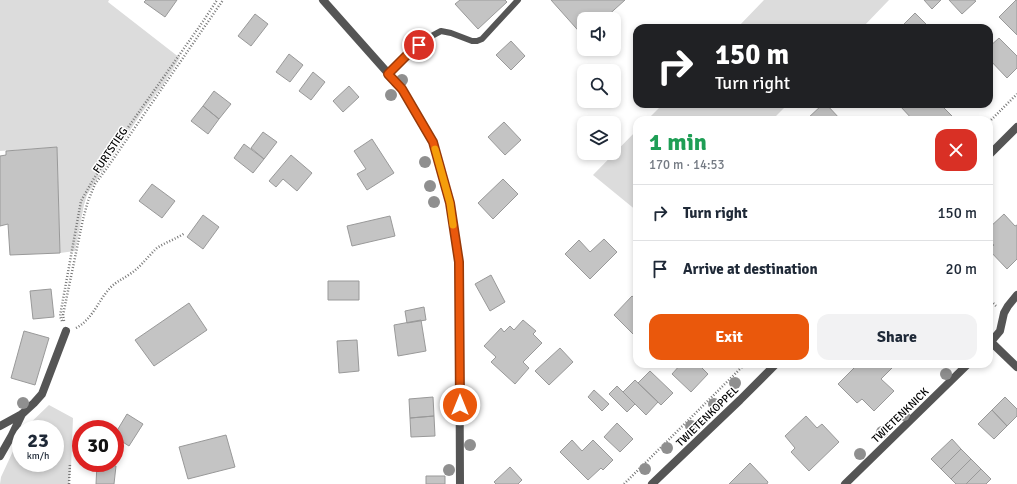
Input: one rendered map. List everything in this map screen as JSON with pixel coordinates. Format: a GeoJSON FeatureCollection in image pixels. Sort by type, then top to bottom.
{"type":"FeatureCollection","features":[{"type":"Feature","properties":{"kind":"street"},"geometry":{"type":"LineString","coordinates":[[323,0],[402,89],[433,142],[450,203],[459,262],[460,484]]}},
{"type":"Feature","properties":{"kind":"street"},"geometry":{"type":"LineString","coordinates":[[993,151],[1017,127]]}},
{"type":"Feature","properties":{"kind":"street"},"geometry":{"type":"LineString","coordinates":[[993,339],[1000,330],[1004,313],[1017,295]]}},
{"type":"Feature","properties":{"kind":"street"},"geometry":{"type":"LineString","coordinates":[[0,426],[22,414],[42,394],[66,331]]}},
{"type":"Feature","properties":{"kind":"street"},"geometry":{"type":"LineString","coordinates":[[993,346],[1017,367]]}},
{"type":"Feature","properties":{"kind":"street","name":"TWIETENKOPPEL"},"geometry":{"type":"LineString","coordinates":[[652,484],[772,368]]}},
{"type":"Feature","properties":{"kind":"street","name":"TWIETENKNICK"},"geometry":{"type":"LineString","coordinates":[[848,483],[964,368]]}},
{"type":"Feature","properties":{"kind":"street"},"geometry":{"type":"LineString","coordinates":[[0,456],[22,414]]}},
{"type":"Feature","properties":{"kind":"lane"},"geometry":{"type":"LineString","coordinates":[[388,74],[416,47],[441,31],[472,41],[477,41],[482,38],[518,0]]}},
{"type":"Feature","properties":{"kind":"path"},"geometry":{"type":"LineString","coordinates":[[185,233],[158,248],[130,274],[119,280],[110,289],[82,325],[66,331],[60,316],[81,201],[122,136],[217,0]]}},
{"type":"Feature","properties":{"kind":"path","name":"FURTSTIEG"},"geometry":{"type":"LineString","coordinates":[[66,331],[63,315],[83,219],[91,193],[223,0]]}},
{"type":"Feature","properties":{"kind":"path"},"geometry":{"type":"LineString","coordinates":[[993,118],[1017,94]]}},
{"type":"Feature","properties":{"kind":"path"},"geometry":{"type":"LineString","coordinates":[[624,484],[741,368]]}},
{"type":"Feature","properties":{"kind":"path"},"geometry":{"type":"LineString","coordinates":[[69,484],[70,463]]}},
{"type":"Feature","properties":{"kind":"shaded area"},"geometry":{"type":"Polygon","coordinates":[[[0,0],[109,0],[108,2],[180,58],[87,195],[75,251],[60,253],[57,147],[0,151],[0,0]]]}},
{"type":"Feature","properties":{"kind":"shaded area"},"geometry":{"type":"Polygon","coordinates":[[[764,0],[889,0],[866,24],[741,24],[764,0]]]}},
{"type":"Feature","properties":{"kind":"shaded area"},"geometry":{"type":"Polygon","coordinates":[[[659,108],[784,108],[776,116],[651,116],[659,108]]]}},
{"type":"Feature","properties":{"kind":"shaded area"},"geometry":{"type":"Polygon","coordinates":[[[633,134],[633,208],[593,175],[608,160],[621,160],[621,146],[633,134]]]}},
{"type":"Feature","properties":{"kind":"shaded area"},"geometry":{"type":"Polygon","coordinates":[[[49,405],[73,418],[69,484],[0,484],[1,477],[12,453],[12,472],[64,472],[64,420],[33,420],[49,405]]]}},
{"type":"Feature","properties":{"kind":"building"},"geometry":{"type":"Polygon","coordinates":[[[146,0],[177,0],[165,17],[144,2],[146,0]]]}},
{"type":"Feature","properties":{"kind":"building"},"geometry":{"type":"Polygon","coordinates":[[[460,0],[505,0],[507,2],[478,29],[455,4],[460,0]]]}},
{"type":"Feature","properties":{"kind":"building"},"geometry":{"type":"Polygon","coordinates":[[[551,0],[625,0],[612,12],[577,12],[577,29],[551,0]]]}},
{"type":"Feature","properties":{"kind":"building"},"geometry":{"type":"Polygon","coordinates":[[[924,0],[941,0],[932,9],[924,0]]]}},
{"type":"Feature","properties":{"kind":"building"},"geometry":{"type":"Polygon","coordinates":[[[949,0],[974,0],[976,1],[962,14],[949,0]]]}},
{"type":"Feature","properties":{"kind":"building"},"geometry":{"type":"Polygon","coordinates":[[[1017,0],[1017,35],[999,17],[1017,0]]]}},
{"type":"Feature","properties":{"kind":"building"},"geometry":{"type":"Polygon","coordinates":[[[915,13],[926,24],[904,24],[915,13]]]}},
{"type":"Feature","properties":{"kind":"building"},"geometry":{"type":"Polygon","coordinates":[[[255,14],[268,24],[251,46],[238,36],[255,14]]]}},
{"type":"Feature","properties":{"kind":"building"},"geometry":{"type":"Polygon","coordinates":[[[999,38],[1017,56],[1017,68],[1007,78],[993,63],[993,43],[999,38]]]}},
{"type":"Feature","properties":{"kind":"building"},"geometry":{"type":"Polygon","coordinates":[[[511,41],[525,56],[511,70],[496,55],[511,41]]]}},
{"type":"Feature","properties":{"kind":"building"},"geometry":{"type":"Polygon","coordinates":[[[289,54],[303,65],[290,82],[276,72],[289,54]]]}},
{"type":"Feature","properties":{"kind":"building"},"geometry":{"type":"Polygon","coordinates":[[[313,72],[325,82],[311,100],[299,91],[313,72]]]}},
{"type":"Feature","properties":{"kind":"building"},"geometry":{"type":"Polygon","coordinates":[[[349,86],[359,97],[343,112],[333,101],[349,86]]]}},
{"type":"Feature","properties":{"kind":"building"},"geometry":{"type":"Polygon","coordinates":[[[214,91],[231,104],[219,119],[203,106],[214,91]]]}},
{"type":"Feature","properties":{"kind":"building"},"geometry":{"type":"Polygon","coordinates":[[[203,106],[219,119],[208,134],[191,121],[203,106]]]}},
{"type":"Feature","properties":{"kind":"building"},"geometry":{"type":"Polygon","coordinates":[[[819,108],[830,108],[837,116],[810,116],[819,108]]]}},
{"type":"Feature","properties":{"kind":"building"},"geometry":{"type":"Polygon","coordinates":[[[902,108],[944,108],[952,116],[909,116],[902,108]]]}},
{"type":"Feature","properties":{"kind":"building"},"geometry":{"type":"Polygon","coordinates":[[[504,122],[521,140],[505,155],[488,137],[504,122]]]}},
{"type":"Feature","properties":{"kind":"building"},"geometry":{"type":"Polygon","coordinates":[[[263,132],[277,142],[264,159],[251,148],[263,132]]]}},
{"type":"Feature","properties":{"kind":"building"},"geometry":{"type":"Polygon","coordinates":[[[372,139],[394,173],[367,190],[357,174],[366,169],[354,151],[372,139]]]}},
{"type":"Feature","properties":{"kind":"building"},"geometry":{"type":"Polygon","coordinates":[[[244,144],[264,159],[253,173],[234,158],[244,144]]]}},
{"type":"Feature","properties":{"kind":"building"},"geometry":{"type":"Polygon","coordinates":[[[57,147],[60,253],[10,255],[8,224],[0,226],[0,156],[6,155],[6,151],[57,147]]]}},
{"type":"Feature","properties":{"kind":"building"},"geometry":{"type":"Polygon","coordinates":[[[291,155],[312,173],[297,191],[283,179],[276,187],[269,181],[291,155]]]}},
{"type":"Feature","properties":{"kind":"building"},"geometry":{"type":"Polygon","coordinates":[[[503,179],[518,194],[493,219],[478,203],[503,179]]]}},
{"type":"Feature","properties":{"kind":"building"},"geometry":{"type":"Polygon","coordinates":[[[152,184],[175,201],[162,218],[139,201],[152,184]]]}},
{"type":"Feature","properties":{"kind":"building"},"geometry":{"type":"Polygon","coordinates":[[[1004,214],[1015,226],[1017,225],[1017,259],[1007,269],[993,254],[993,224],[1004,214]]]}},
{"type":"Feature","properties":{"kind":"building"},"geometry":{"type":"Polygon","coordinates":[[[203,215],[219,227],[203,249],[187,237],[203,215]]]}},
{"type":"Feature","properties":{"kind":"building"},"geometry":{"type":"Polygon","coordinates":[[[390,216],[395,236],[352,246],[347,226],[390,216]]]}},
{"type":"Feature","properties":{"kind":"building"},"geometry":{"type":"Polygon","coordinates":[[[604,239],[617,252],[590,279],[565,254],[579,240],[590,252],[604,239]]]}},
{"type":"Feature","properties":{"kind":"building"},"geometry":{"type":"Polygon","coordinates":[[[491,275],[505,302],[490,311],[475,284],[491,275]]]}},
{"type":"Feature","properties":{"kind":"building"},"geometry":{"type":"Polygon","coordinates":[[[328,281],[359,281],[359,300],[328,300],[328,281]]]}},
{"type":"Feature","properties":{"kind":"building"},"geometry":{"type":"Polygon","coordinates":[[[51,289],[54,317],[33,319],[30,291],[51,289]]]}},
{"type":"Feature","properties":{"kind":"building"},"geometry":{"type":"Polygon","coordinates":[[[632,296],[633,297],[633,334],[614,315],[632,296]]]}},
{"type":"Feature","properties":{"kind":"building"},"geometry":{"type":"Polygon","coordinates":[[[189,303],[207,330],[154,366],[135,340],[189,303]]]}},
{"type":"Feature","properties":{"kind":"building"},"geometry":{"type":"Polygon","coordinates":[[[424,307],[426,320],[407,323],[405,311],[424,307]]]}},
{"type":"Feature","properties":{"kind":"building"},"geometry":{"type":"Polygon","coordinates":[[[421,320],[426,351],[398,356],[394,325],[421,320]]]}},
{"type":"Feature","properties":{"kind":"building"},"geometry":{"type":"Polygon","coordinates":[[[523,320],[536,331],[533,334],[542,343],[523,362],[529,368],[515,384],[491,362],[496,357],[484,346],[501,328],[504,332],[510,326],[514,330],[523,320]]]}},
{"type":"Feature","properties":{"kind":"building"},"geometry":{"type":"Polygon","coordinates":[[[24,331],[49,338],[35,385],[11,378],[24,331]]]}},
{"type":"Feature","properties":{"kind":"building"},"geometry":{"type":"Polygon","coordinates":[[[357,340],[359,371],[339,373],[337,341],[357,340]]]}},
{"type":"Feature","properties":{"kind":"building"},"geometry":{"type":"Polygon","coordinates":[[[560,348],[573,362],[549,385],[535,371],[560,348]]]}},
{"type":"Feature","properties":{"kind":"building"},"geometry":{"type":"Polygon","coordinates":[[[677,368],[702,368],[708,374],[691,392],[672,374],[677,368]]]}},
{"type":"Feature","properties":{"kind":"building"},"geometry":{"type":"Polygon","coordinates":[[[854,368],[892,368],[881,379],[894,391],[874,411],[862,399],[857,403],[838,384],[854,368]]]}},
{"type":"Feature","properties":{"kind":"building"},"geometry":{"type":"Polygon","coordinates":[[[650,371],[673,393],[661,405],[638,383],[650,371]]]}},
{"type":"Feature","properties":{"kind":"building"},"geometry":{"type":"Polygon","coordinates":[[[635,380],[658,402],[646,415],[623,392],[635,380]]]}},
{"type":"Feature","properties":{"kind":"building"},"geometry":{"type":"Polygon","coordinates":[[[617,386],[635,404],[627,412],[609,394],[617,386]]]}},
{"type":"Feature","properties":{"kind":"building"},"geometry":{"type":"Polygon","coordinates":[[[594,390],[609,404],[602,411],[588,397],[594,390]]]}},
{"type":"Feature","properties":{"kind":"building"},"geometry":{"type":"Polygon","coordinates":[[[433,397],[434,416],[410,418],[409,399],[433,397]]]}},
{"type":"Feature","properties":{"kind":"building"},"geometry":{"type":"Polygon","coordinates":[[[1005,397],[1017,409],[1017,416],[1007,426],[992,410],[1005,397]]]}},
{"type":"Feature","properties":{"kind":"building"},"geometry":{"type":"Polygon","coordinates":[[[992,410],[1007,426],[994,439],[978,424],[992,410]]]}},
{"type":"Feature","properties":{"kind":"building"},"geometry":{"type":"Polygon","coordinates":[[[127,414],[143,424],[129,446],[124,443],[123,420],[127,414]]]}},
{"type":"Feature","properties":{"kind":"building"},"geometry":{"type":"Polygon","coordinates":[[[434,416],[435,436],[411,437],[410,418],[434,416]]]}},
{"type":"Feature","properties":{"kind":"building"},"geometry":{"type":"Polygon","coordinates":[[[806,416],[817,428],[822,424],[839,442],[809,471],[791,452],[795,448],[785,436],[806,416]]]}},
{"type":"Feature","properties":{"kind":"building"},"geometry":{"type":"Polygon","coordinates":[[[617,423],[633,439],[620,452],[604,437],[617,423]]]}},
{"type":"Feature","properties":{"kind":"building"},"geometry":{"type":"Polygon","coordinates":[[[226,435],[235,467],[188,479],[179,447],[226,435]]]}},
{"type":"Feature","properties":{"kind":"building"},"geometry":{"type":"Polygon","coordinates":[[[952,439],[961,449],[941,469],[931,459],[952,439]]]}},
{"type":"Feature","properties":{"kind":"building"},"geometry":{"type":"Polygon","coordinates":[[[572,440],[582,451],[593,440],[613,460],[603,470],[601,468],[588,480],[560,452],[572,440]]]}},
{"type":"Feature","properties":{"kind":"building"},"geometry":{"type":"Polygon","coordinates":[[[961,449],[971,459],[951,479],[941,469],[961,449]]]}},
{"type":"Feature","properties":{"kind":"building"},"geometry":{"type":"Polygon","coordinates":[[[971,459],[981,469],[966,484],[956,484],[951,479],[971,459]]]}},
{"type":"Feature","properties":{"kind":"building"},"geometry":{"type":"Polygon","coordinates":[[[750,463],[768,482],[767,484],[729,484],[750,463]]]}},
{"type":"Feature","properties":{"kind":"building"},"geometry":{"type":"Polygon","coordinates":[[[510,467],[522,480],[518,484],[496,484],[494,482],[510,467]]]}},
{"type":"Feature","properties":{"kind":"building"},"geometry":{"type":"Polygon","coordinates":[[[981,469],[991,479],[986,484],[966,484],[981,469]]]}},
{"type":"Feature","properties":{"kind":"building"},"geometry":{"type":"Polygon","coordinates":[[[97,472],[115,472],[114,484],[96,484],[97,472]]]}},
{"type":"Feature","properties":{"kind":"building"},"geometry":{"type":"Polygon","coordinates":[[[426,476],[445,476],[445,484],[426,484],[426,476]]]}},
{"type":"Feature","properties":{"kind":"slow traffic"},"geometry":{"type":"LineString","coordinates":[[435,149],[450,203],[453,225]]}},
{"type":"Feature","properties":{"kind":"route"},"geometry":{"type":"LineString","coordinates":[[419,45],[388,74],[402,89],[433,142],[450,203],[459,262],[460,405]]}}]}
